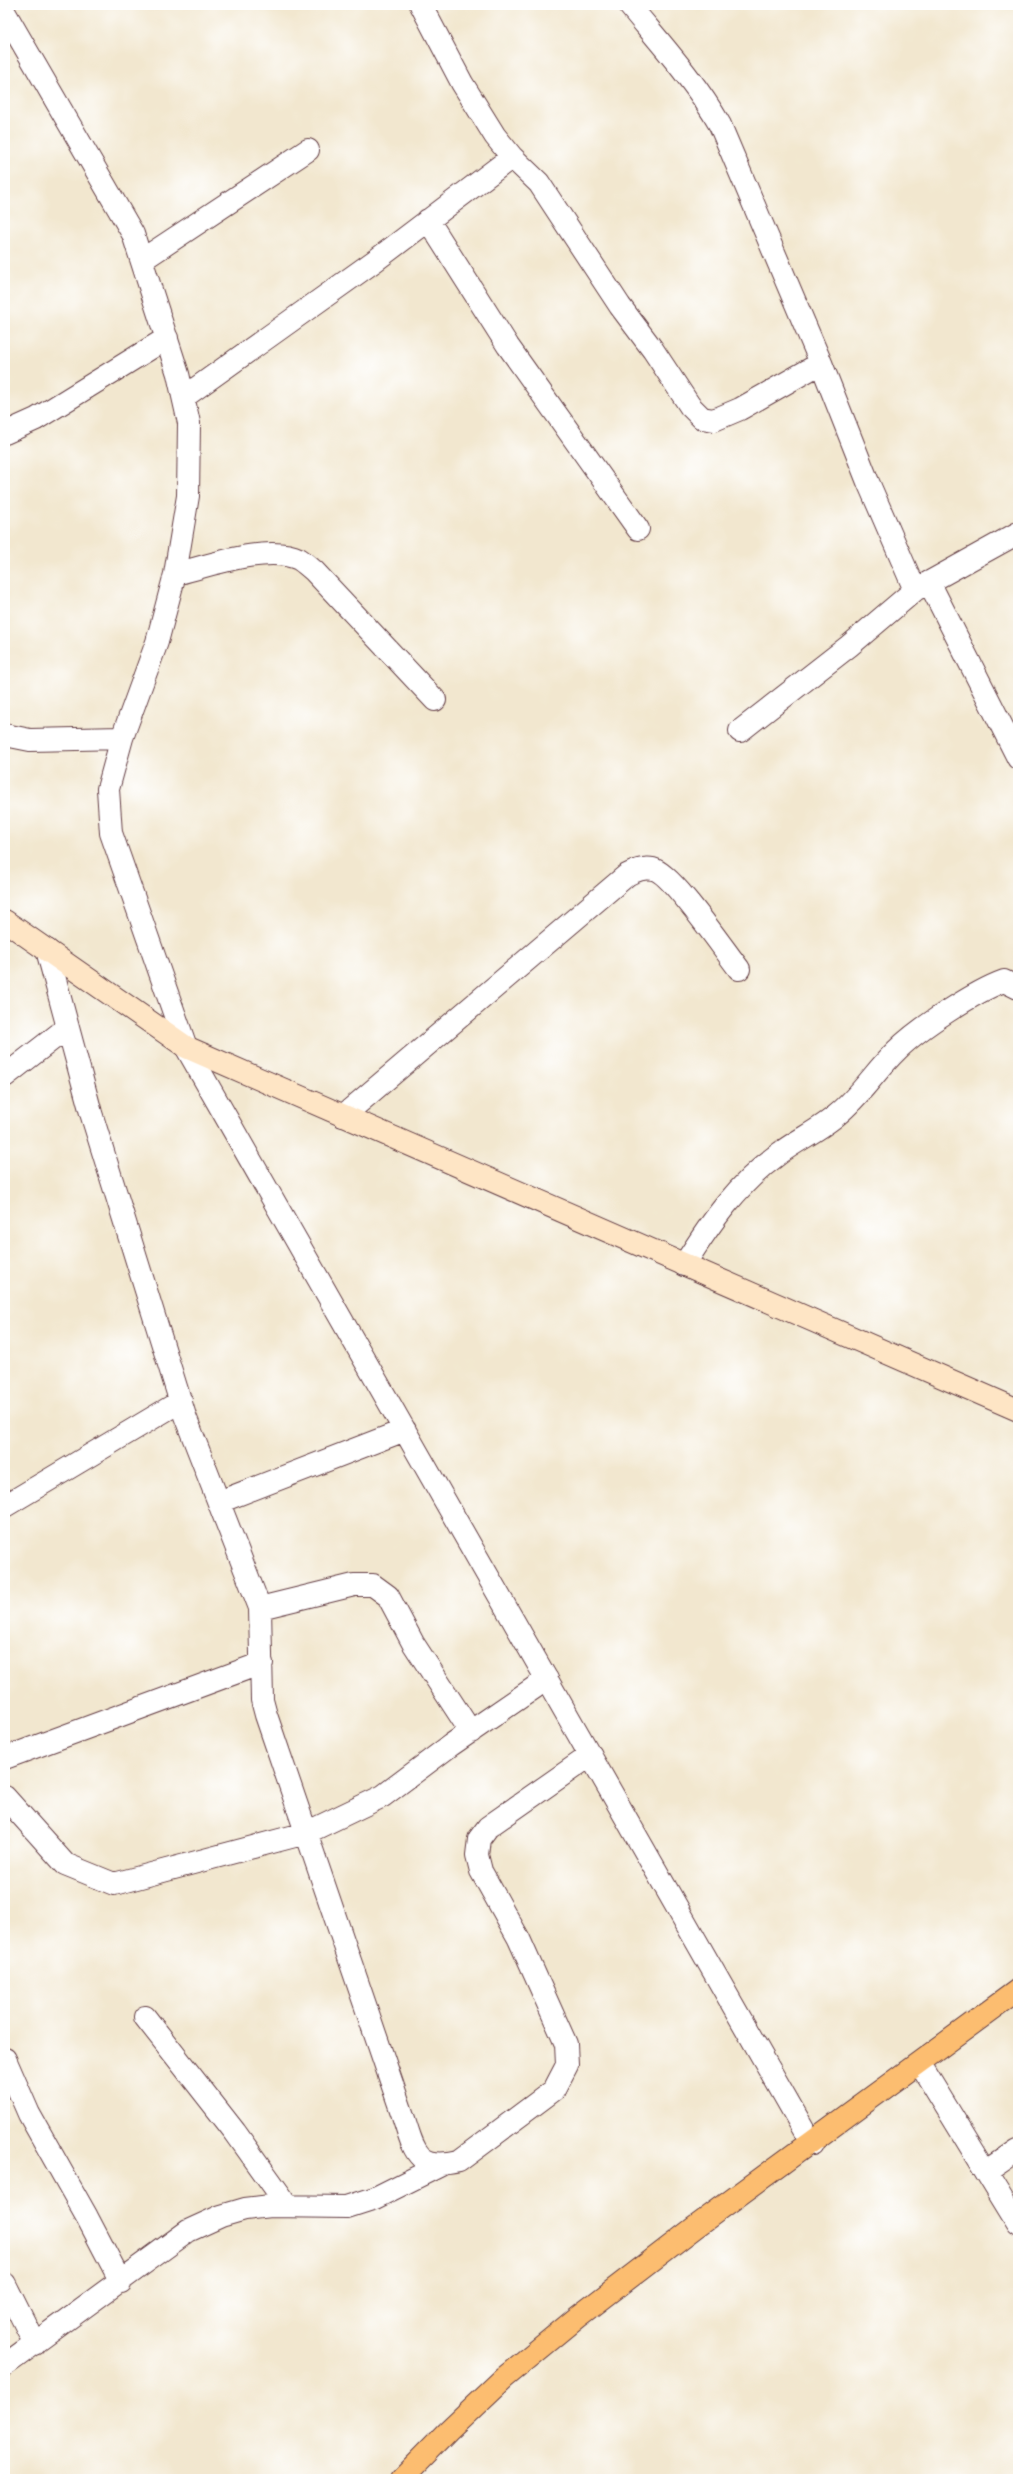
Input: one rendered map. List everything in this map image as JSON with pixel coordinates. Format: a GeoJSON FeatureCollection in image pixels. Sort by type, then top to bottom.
{"type":"FeatureCollection","features":[{"type":"Feature","properties":{"kind":"main road"},"geometry":{"type":"LineString","coordinates":[[402,2479],[448,2431],[504,2378],[578,2317],[694,2228],[812,2144],[1018,1990]]}},
{"type":"Feature","properties":{"kind":"street"},"geometry":{"type":"LineString","coordinates":[[421,5],[462,83],[495,136],[512,157],[538,183],[620,306],[653,350],[690,406],[702,418],[714,420],[740,409],[821,363]]}},
{"type":"Feature","properties":{"kind":"street"},"geometry":{"type":"LineString","coordinates":[[629,5],[679,65],[707,102],[720,125],[821,363],[868,482],[922,586],[1018,758]]}},
{"type":"Feature","properties":{"kind":"street"},"geometry":{"type":"LineString","coordinates":[[5,13],[133,234],[167,338],[184,397],[189,423],[188,496],[176,574],[157,642],[122,738],[108,789],[111,833],[186,1047],[812,2144]]}},
{"type":"Feature","properties":{"kind":"street"},"geometry":{"type":"LineString","coordinates":[[142,260],[308,150]]}},
{"type":"Feature","properties":{"kind":"street"},"geometry":{"type":"LineString","coordinates":[[184,397],[428,220],[512,157]]}},
{"type":"Feature","properties":{"kind":"street"},"geometry":{"type":"LineString","coordinates":[[428,220],[508,346],[638,529]]}},
{"type":"Feature","properties":{"kind":"street"},"geometry":{"type":"LineString","coordinates":[[5,433],[36,419],[167,338]]}},
{"type":"Feature","properties":{"kind":"street"},"geometry":{"type":"LineString","coordinates":[[740,731],[849,646],[922,586],[1018,533]]}},
{"type":"Feature","properties":{"kind":"street"},"geometry":{"type":"LineString","coordinates":[[176,574],[259,555],[279,554],[299,559],[314,571],[434,700]]}},
{"type":"Feature","properties":{"kind":"street"},"geometry":{"type":"LineString","coordinates":[[5,735],[30,740],[122,738]]}},
{"type":"Feature","properties":{"kind":"street"},"geometry":{"type":"LineString","coordinates":[[343,1116],[627,875],[640,869],[654,869],[670,880],[739,969]]}},
{"type":"Feature","properties":{"kind":"street"},"geometry":{"type":"LineString","coordinates":[[5,921],[186,1047],[1018,1410]]}},
{"type":"Feature","properties":{"kind":"street"},"geometry":{"type":"LineString","coordinates":[[47,950],[91,1113],[181,1401],[260,1608],[262,1700],[266,1715],[413,2142],[419,2157],[428,2164],[441,2165]]}},
{"type":"Feature","properties":{"kind":"street"},"geometry":{"type":"LineString","coordinates":[[684,1265],[714,1218],[730,1198],[779,1154],[837,1116],[859,1095],[897,1050],[917,1033],[987,987],[1004,981],[1018,988]]}},
{"type":"Feature","properties":{"kind":"street"},"geometry":{"type":"LineString","coordinates":[[5,1076],[68,1026]]}},
{"type":"Feature","properties":{"kind":"street"},"geometry":{"type":"LineString","coordinates":[[5,1506],[181,1401]]}},
{"type":"Feature","properties":{"kind":"street"},"geometry":{"type":"LineString","coordinates":[[219,1502],[405,1430]]}},
{"type":"Feature","properties":{"kind":"street"},"geometry":{"type":"LineString","coordinates":[[260,1608],[354,1585],[373,1585],[388,1596],[413,1643],[471,1732]]}},
{"type":"Feature","properties":{"kind":"street"},"geometry":{"type":"LineString","coordinates":[[5,1758],[262,1663]]}},
{"type":"Feature","properties":{"kind":"street"},"geometry":{"type":"LineString","coordinates":[[5,1797],[65,1864],[114,1884],[306,1833],[383,1796],[547,1679]]}},
{"type":"Feature","properties":{"kind":"street"},"geometry":{"type":"LineString","coordinates":[[5,2365],[121,2282],[188,2231],[221,2216],[252,2208],[288,2206],[347,2206],[374,2198],[441,2165],[459,2161],[554,2090],[567,2065],[566,2044],[519,1939],[482,1871],[477,1854],[479,1839],[488,1827],[591,1755]]}},
{"type":"Feature","properties":{"kind":"street"},"geometry":{"type":"LineString","coordinates":[[145,2017],[235,2132],[288,2206]]}},
{"type":"Feature","properties":{"kind":"street"},"geometry":{"type":"LineString","coordinates":[[5,2059],[29,2114],[87,2217],[121,2282]]}},
{"type":"Feature","properties":{"kind":"street"},"geometry":{"type":"LineString","coordinates":[[920,2064],[1018,2224]]}},
{"type":"Feature","properties":{"kind":"street"},"geometry":{"type":"LineString","coordinates":[[986,2172],[1018,2150]]}},
{"type":"Feature","properties":{"kind":"street"},"geometry":{"type":"LineString","coordinates":[[5,2284],[35,2344]]}}]}
